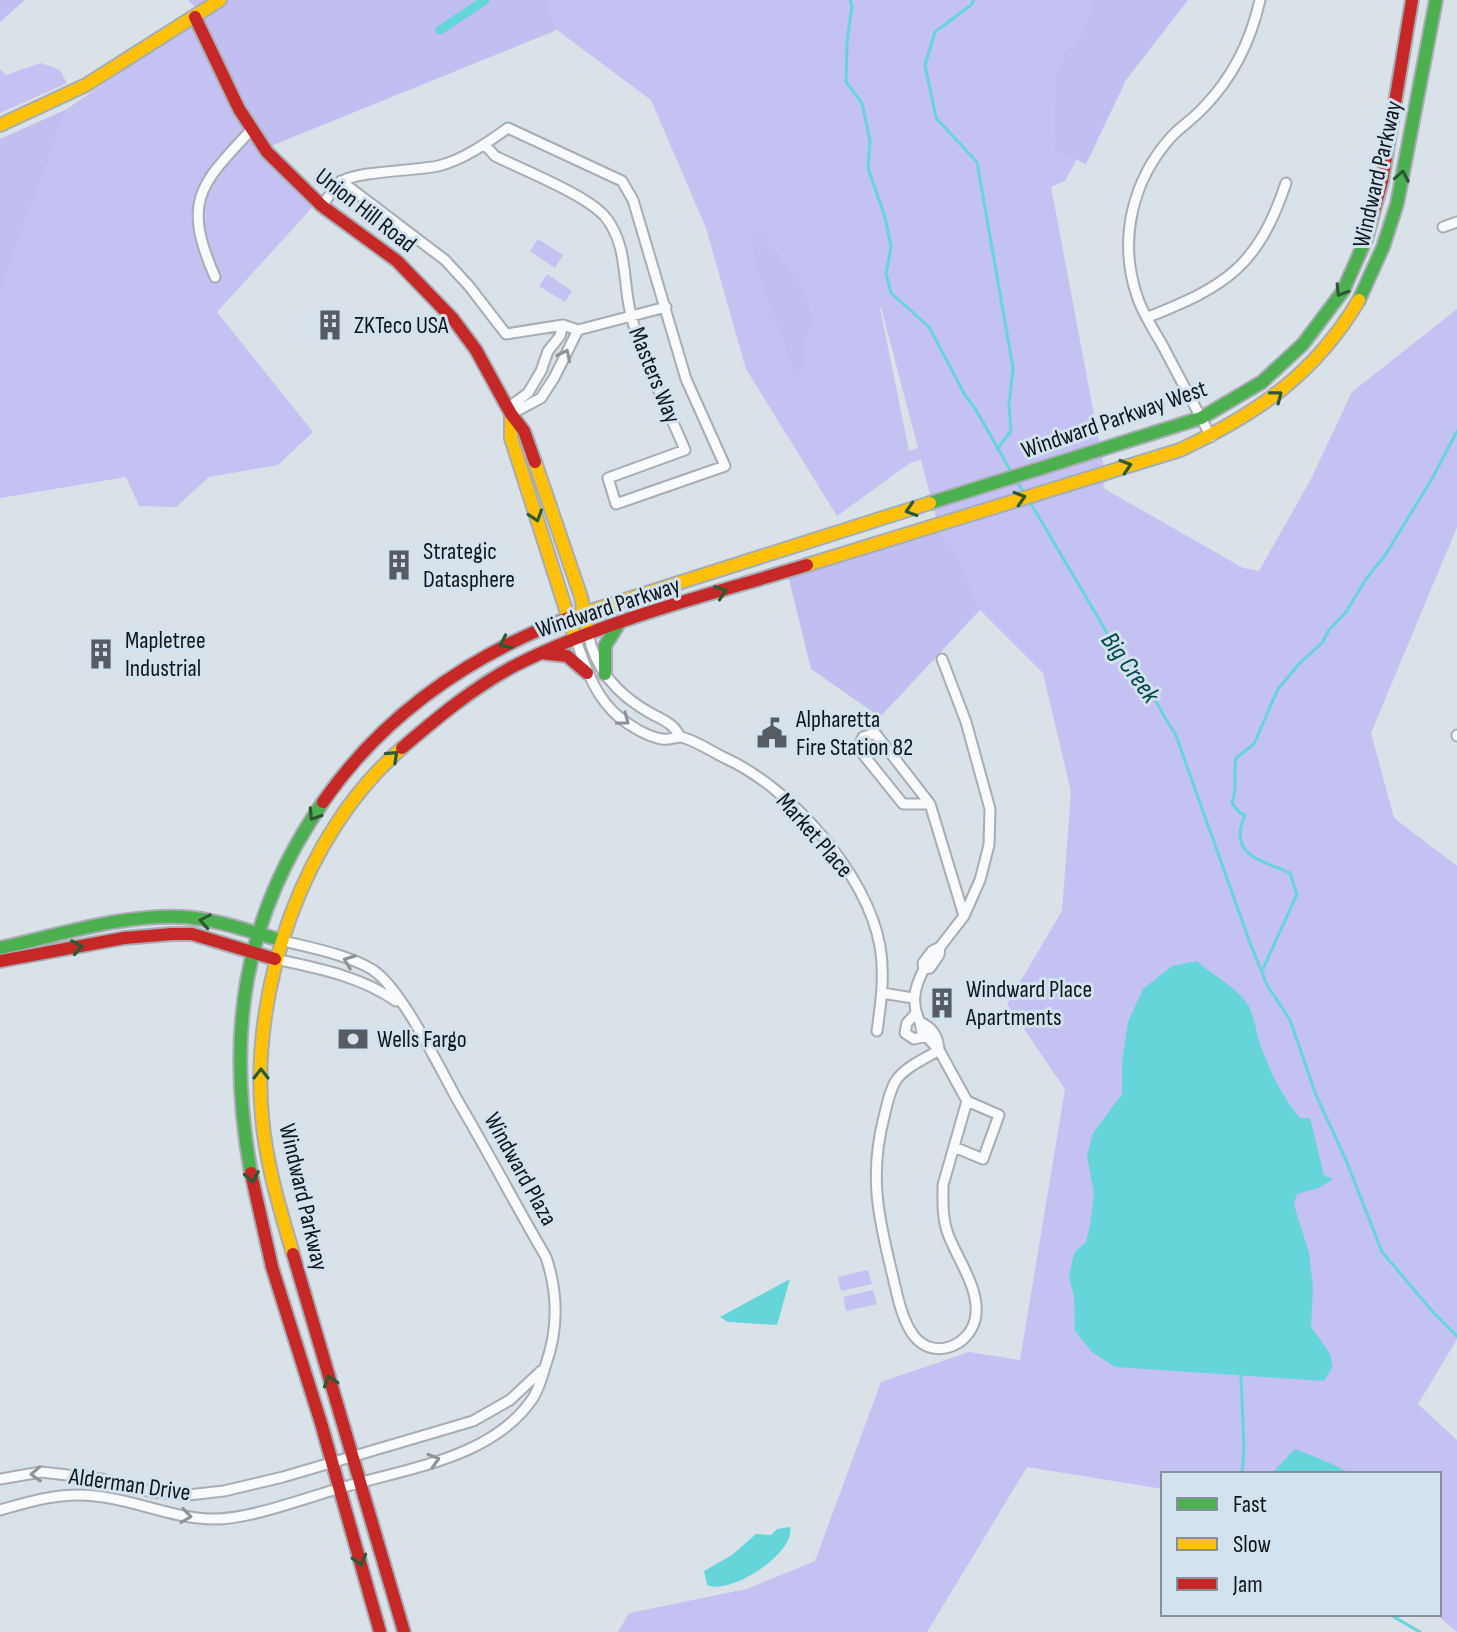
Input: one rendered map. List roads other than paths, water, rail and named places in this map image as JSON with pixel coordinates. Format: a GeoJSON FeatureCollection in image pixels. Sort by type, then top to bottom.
{"type":"FeatureCollection","features":[{"type":"Feature","properties":{"kind":"main road"},"geometry":{"type":"LineString","coordinates":[[0,125],[65,96],[220,0]]}},
{"type":"Feature","properties":{"kind":"main road","name":"Windward Parkway West"},"geometry":{"type":"LineString","coordinates":[[986,486],[1201,418],[1262,382],[1303,344],[1343,291],[1365,244],[1382,181],[1412,0]]}},
{"type":"Feature","properties":{"kind":"main road","name":"Windward Parkway"},"geometry":{"type":"LineString","coordinates":[[404,1632],[268,1159],[261,1103],[265,1008],[280,940],[307,872],[339,817],[364,784],[424,728],[480,685],[538,653],[618,624],[1180,450],[1211,437],[1258,410],[1293,383],[1324,353],[1352,315],[1373,277],[1397,204],[1436,0]]}},
{"type":"Feature","properties":{"kind":"main road","name":"Union Hill Road"},"geometry":{"type":"LineString","coordinates":[[195,17],[251,130],[279,166],[322,206],[419,281],[476,350],[509,411],[524,431],[543,481],[578,586],[584,613],[582,636]]}},
{"type":"Feature","properties":{"kind":"main road","name":"Union Hill Road"},"geometry":{"type":"LineString","coordinates":[[509,411],[511,438],[527,488],[569,617],[582,636]]}},
{"type":"Feature","properties":{"kind":"main road"},"geometry":{"type":"LineString","coordinates":[[527,488],[543,481]]}},
{"type":"Feature","properties":{"kind":"main road","name":"Windward Parkway"},"geometry":{"type":"LineString","coordinates":[[380,1632],[267,1250],[243,1130],[239,1035],[241,1010],[258,934],[289,859],[307,826],[337,783],[375,739],[424,694],[464,665],[501,645],[569,617],[986,486]]}},
{"type":"Feature","properties":{"kind":"main road"},"geometry":{"type":"LineString","coordinates":[[605,674],[605,646],[618,624]]}},
{"type":"Feature","properties":{"kind":"main road"},"geometry":{"type":"LineString","coordinates":[[538,653],[570,655],[587,673]]}},
{"type":"Feature","properties":{"kind":"main road"},"geometry":{"type":"LineString","coordinates":[[0,948],[91,926],[154,917],[186,917],[214,922],[280,940]]}},
{"type":"Feature","properties":{"kind":"main road","name":"Windward Plaza"},"geometry":{"type":"LineString","coordinates":[[0,961],[124,938],[172,934],[192,934],[275,959]]}},
{"type":"Feature","properties":{"kind":"street"},"geometry":{"type":"LineString","coordinates":[[1211,437],[1138,299],[1128,253],[1129,227],[1134,202],[1150,167],[1164,146],[1204,107],[1228,77],[1251,32],[1260,0]]}},
{"type":"Feature","properties":{"kind":"street","name":"Masters Way"},"geometry":{"type":"LineString","coordinates":[[341,181],[365,174],[403,172],[441,165],[485,145],[508,128],[622,181],[633,200],[686,379],[725,466],[616,504],[608,478],[685,450],[642,350],[631,315],[620,244],[606,218],[591,204],[495,156],[485,145]]}},
{"type":"Feature","properties":{"kind":"street"},"geometry":{"type":"LineString","coordinates":[[215,277],[198,232],[201,192],[210,176],[251,130]]}},
{"type":"Feature","properties":{"kind":"street"},"geometry":{"type":"LineString","coordinates":[[322,206],[341,181],[445,260],[506,334],[563,325],[578,330],[541,398],[509,411]]}},
{"type":"Feature","properties":{"kind":"street"},"geometry":{"type":"LineString","coordinates":[[1148,317],[1214,287],[1241,267],[1268,232],[1286,183]]}},
{"type":"Feature","properties":{"kind":"street"},"geometry":{"type":"LineString","coordinates":[[1443,227],[1457,222]]}},
{"type":"Feature","properties":{"kind":"street","name":"Masters Way"},"geometry":{"type":"LineString","coordinates":[[578,330],[666,307]]}},
{"type":"Feature","properties":{"kind":"street"},"geometry":{"type":"LineString","coordinates":[[509,411],[528,393],[563,325]]}},
{"type":"Feature","properties":{"kind":"street"},"geometry":{"type":"LineString","coordinates":[[528,393],[541,398]]}},
{"type":"Feature","properties":{"kind":"street","name":"Market Place"},"geometry":{"type":"LineString","coordinates":[[582,636],[587,673],[604,703],[621,719],[658,738],[680,737],[741,766],[770,784],[844,864],[864,897],[880,947],[882,993],[877,1031]]}},
{"type":"Feature","properties":{"kind":"street","name":"Market Place"},"geometry":{"type":"LineString","coordinates":[[582,636],[622,695],[672,724],[680,737]]}},
{"type":"Feature","properties":{"kind":"street"},"geometry":{"type":"LineString","coordinates":[[942,659],[966,722],[990,809],[989,845],[980,880],[964,916],[932,958],[923,963],[924,969],[913,998],[918,1018],[967,1101],[999,1115],[983,1159],[954,1147]]}},
{"type":"Feature","properties":{"kind":"street"},"geometry":{"type":"LineString","coordinates":[[930,804],[903,804],[858,748],[863,737],[875,733],[930,804],[964,916]]}},
{"type":"Feature","properties":{"kind":"street","name":"Windward Plaza"},"geometry":{"type":"LineString","coordinates":[[280,940],[347,959],[372,970],[384,981],[437,1062],[546,1257],[557,1299],[555,1333],[541,1383],[532,1399],[497,1433],[459,1453],[339,1488]]}},
{"type":"Feature","properties":{"kind":"street","name":"Windward Plaza"},"geometry":{"type":"LineString","coordinates":[[275,959],[333,972],[360,982],[402,1006]]}},
{"type":"Feature","properties":{"kind":"street"},"geometry":{"type":"LineString","coordinates":[[882,993],[913,998]]}},
{"type":"Feature","properties":{"kind":"street"},"geometry":{"type":"LineString","coordinates":[[918,1018],[907,1023],[905,1033],[910,1038],[930,1034]]}},
{"type":"Feature","properties":{"kind":"street"},"geometry":{"type":"LineString","coordinates":[[939,1050],[901,1074],[895,1083],[882,1127],[875,1173],[877,1211],[899,1304],[912,1334],[922,1344],[932,1348],[945,1348],[965,1340],[976,1317],[972,1289],[944,1221],[943,1185],[967,1101]]}},
{"type":"Feature","properties":{"kind":"street","name":"Windward Plaza"},"geometry":{"type":"LineString","coordinates":[[352,1456],[473,1421],[493,1412],[519,1394],[545,1365]]}},
{"type":"Feature","properties":{"kind":"street","name":"Alderman Drive"},"geometry":{"type":"LineString","coordinates":[[0,1479],[41,1472],[102,1479],[152,1492],[188,1495],[224,1491],[352,1456]]}},
{"type":"Feature","properties":{"kind":"street","name":"Alderman Drive"},"geometry":{"type":"LineString","coordinates":[[0,1510],[62,1495],[93,1495],[184,1516],[217,1519],[339,1488]]}},
{"type":"Feature","properties":{"kind":"waterway"},"geometry":{"type":"LineString","coordinates":[[440,30],[485,0]]}},
{"type":"Feature","properties":{"kind":"waterway","name":"Big Creek"},"geometry":{"type":"LineString","coordinates":[[850,0],[846,82],[862,103],[870,141],[868,168],[885,217],[891,247],[886,274],[891,293],[929,327],[1013,475]]}},
{"type":"Feature","properties":{"kind":"waterway"},"geometry":{"type":"LineString","coordinates":[[974,0],[935,32],[925,65],[936,118],[977,162],[1013,368],[1009,405],[1011,431],[997,449]]}},
{"type":"Feature","properties":{"kind":"waterway"},"geometry":{"type":"LineString","coordinates":[[1263,969],[1297,894],[1290,873],[1259,860],[1244,848],[1240,840],[1245,815],[1232,803],[1236,758],[1254,744],[1278,689],[1322,643],[1386,554],[1457,431]]}},
{"type":"Feature","properties":{"kind":"waterway","name":"Big Creek"},"geometry":{"type":"LineString","coordinates":[[1017,482],[1026,496]]}},
{"type":"Feature","properties":{"kind":"waterway","name":"Big Creek"},"geometry":{"type":"LineString","coordinates":[[1030,502],[1123,660],[1141,677],[1175,733],[1249,940],[1267,985],[1290,1020],[1316,1095],[1346,1160],[1382,1252],[1457,1336]]}},
{"type":"Feature","properties":{"kind":"waterway"},"geometry":{"type":"LineString","coordinates":[[1241,1376],[1242,1472]]}},
{"type":"Feature","properties":{"kind":"waterway"},"geometry":{"type":"LineString","coordinates":[[1392,1616],[1420,1632]]}},
{"type":"Feature","properties":{"kind":"place","name":"ZKTeco USA"},"geometry":{"type":"Point","coordinates":[330,325]}},
{"type":"Feature","properties":{"kind":"place","name":"Strategic Datasphere"},"geometry":{"type":"Point","coordinates":[399,565]}},
{"type":"Feature","properties":{"kind":"place","name":"Mapletree Industrial"},"geometry":{"type":"Point","coordinates":[101,654]}},
{"type":"Feature","properties":{"kind":"place","name":"Alpharetta Fire Station 82"},"geometry":{"type":"Point","coordinates":[772,733]}},
{"type":"Feature","properties":{"kind":"place","name":"Windward Place Apartments"},"geometry":{"type":"Point","coordinates":[942,1003]}},
{"type":"Feature","properties":{"kind":"place","name":"Wells Fargo"},"geometry":{"type":"Point","coordinates":[353,1039]}}]}
